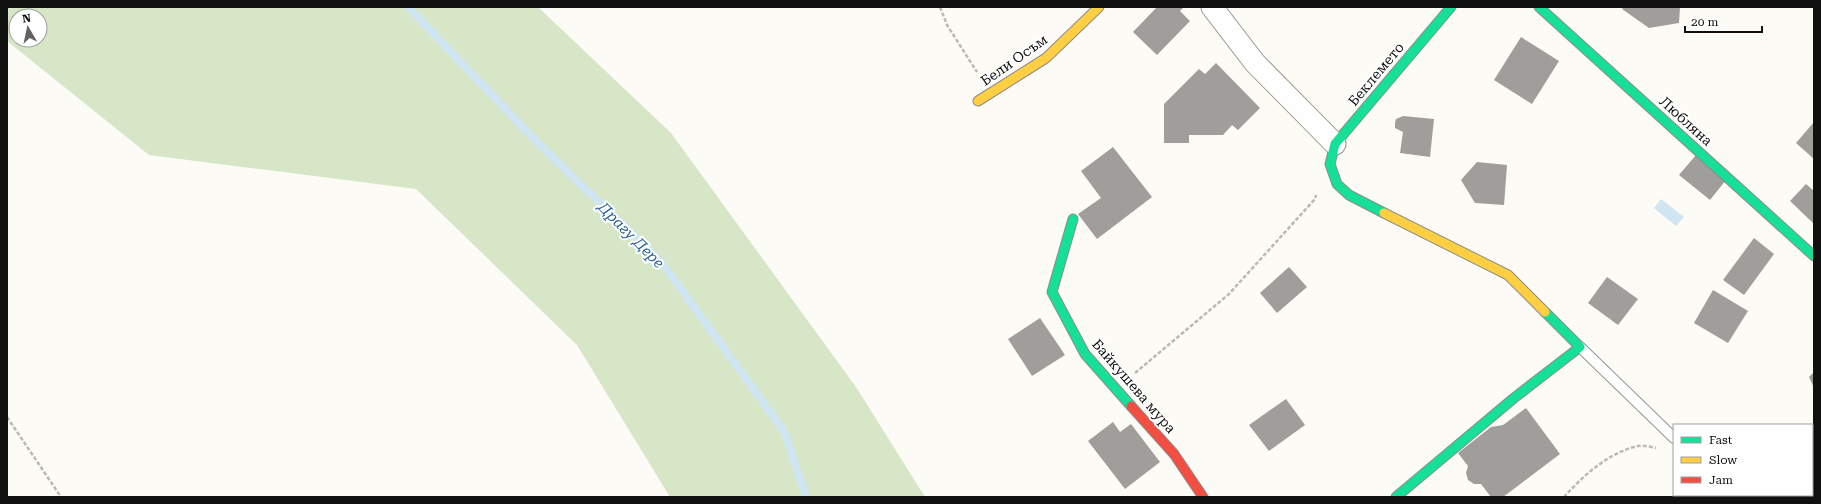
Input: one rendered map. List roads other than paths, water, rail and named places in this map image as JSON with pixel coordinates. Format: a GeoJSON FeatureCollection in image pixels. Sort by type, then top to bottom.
{"type":"FeatureCollection","features":[{"type":"Feature","properties":{"kind":"street","name":"Бели Осъм"},"geometry":{"type":"LineString","coordinates":[[978,101],[1046,58],[1099,7]]}},
{"type":"Feature","properties":{"kind":"street"},"geometry":{"type":"LineString","coordinates":[[1212,7],[1255,64],[1332,154],[1337,184],[1349,195],[1508,275],[1580,347],[1514,398],[1396,497]]}},
{"type":"Feature","properties":{"kind":"street","name":"Беклемето"},"geometry":{"type":"LineString","coordinates":[[1332,154],[1452,7]]}},
{"type":"Feature","properties":{"kind":"street","name":"Любляна"},"geometry":{"type":"LineString","coordinates":[[1539,7],[1814,256]]}},
{"type":"Feature","properties":{"kind":"street","name":"Байкушева мура"},"geometry":{"type":"LineString","coordinates":[[1073,219],[1052,292],[1085,354],[1174,454],[1203,497]]}},
{"type":"Feature","properties":{"kind":"lane"},"geometry":{"type":"LineString","coordinates":[[1580,347],[1673,437]]}},
{"type":"Feature","properties":{"kind":"water"},"geometry":{"type":"Polygon","coordinates":[[[1661,199],[1684,217],[1676,226],[1654,208],[1661,199]]]}},
{"type":"Feature","properties":{"kind":"waterway","name":"Драгу Дере"},"geometry":{"type":"LineString","coordinates":[[408,7],[536,141],[662,263],[784,431],[806,497]]}}]}
